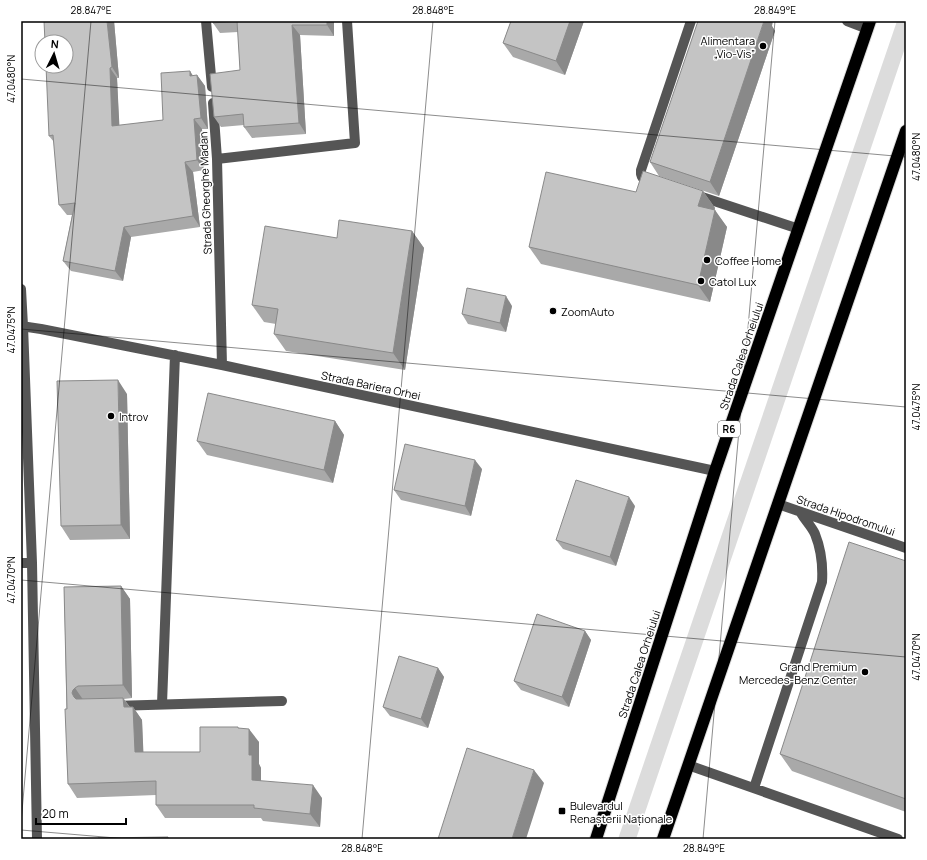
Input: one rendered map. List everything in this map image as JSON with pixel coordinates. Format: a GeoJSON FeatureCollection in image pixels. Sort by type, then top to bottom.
{"type":"FeatureCollection","features":[{"type":"Feature","properties":{"kind":"highway","name":"Strada Calea Orheiului"},"geometry":{"type":"LineString","coordinates":[[596,839],[715,471],[869,25]]}},
{"type":"Feature","properties":{"kind":"highway"},"geometry":{"type":"LineString","coordinates":[[663,839],[906,131]]}},
{"type":"Feature","properties":{"kind":"street","name":"Strada Gheorghe Madan"},"geometry":{"type":"LineString","coordinates":[[206,21],[217,158],[222,365]]}},
{"type":"Feature","properties":{"kind":"street"},"geometry":{"type":"LineString","coordinates":[[217,158],[355,143],[347,21]]}},
{"type":"Feature","properties":{"kind":"street"},"geometry":{"type":"LineString","coordinates":[[664,184],[642,177],[641,170],[691,21]]}},
{"type":"Feature","properties":{"kind":"street"},"geometry":{"type":"LineString","coordinates":[[847,21],[869,25]]}},
{"type":"Feature","properties":{"kind":"street"},"geometry":{"type":"LineString","coordinates":[[687,192],[798,229]]}},
{"type":"Feature","properties":{"kind":"street"},"geometry":{"type":"LineString","coordinates":[[21,289],[32,563],[37,839]]}},
{"type":"Feature","properties":{"kind":"street","name":"Strada Bariera Orhei"},"geometry":{"type":"LineString","coordinates":[[22,326],[175,355],[715,471]]}},
{"type":"Feature","properties":{"kind":"street"},"geometry":{"type":"LineString","coordinates":[[162,704],[175,355]]}},
{"type":"Feature","properties":{"kind":"street","name":"Strada Hipodromului"},"geometry":{"type":"LineString","coordinates":[[778,504],[906,548]]}},
{"type":"Feature","properties":{"kind":"street"},"geometry":{"type":"LineString","coordinates":[[754,788],[822,582],[821,556],[815,534],[801,513]]}},
{"type":"Feature","properties":{"kind":"street"},"geometry":{"type":"LineString","coordinates":[[21,563],[32,563]]}},
{"type":"Feature","properties":{"kind":"street"},"geometry":{"type":"LineString","coordinates":[[103,706],[282,701]]}},
{"type":"Feature","properties":{"kind":"street"},"geometry":{"type":"LineString","coordinates":[[688,765],[898,839]]}},
{"type":"Feature","properties":{"kind":"shaded area"},"geometry":{"type":"Polygon","coordinates":[[[897,21],[906,21],[906,45],[636,839],[618,839],[897,21]]]}},
{"type":"Feature","properties":{"kind":"building"},"geometry":{"type":"Polygon","coordinates":[[[44,21],[107,21],[112,67],[110,68],[112,126],[163,120],[161,73],[190,71],[190,76],[197,75],[201,118],[194,119],[197,160],[185,162],[193,216],[124,227],[115,271],[63,261],[75,203],[59,205],[53,135],[49,136],[46,74],[74,74],[74,34],[45,34],[44,21]]]}},
{"type":"Feature","properties":{"kind":"building"},"geometry":{"type":"Polygon","coordinates":[[[213,21],[237,21],[213,23],[213,21]]]}},
{"type":"Feature","properties":{"kind":"building"},"geometry":{"type":"Polygon","coordinates":[[[237,21],[327,21],[327,25],[292,25],[299,123],[244,127],[243,114],[214,117],[210,74],[240,70],[237,21]]]}},
{"type":"Feature","properties":{"kind":"building"},"geometry":{"type":"Polygon","coordinates":[[[511,21],[570,21],[556,61],[503,43],[511,21]]]}},
{"type":"Feature","properties":{"kind":"building"},"geometry":{"type":"Polygon","coordinates":[[[698,21],[764,21],[710,182],[650,162],[698,21]]]}},
{"type":"Feature","properties":{"kind":"building"},"geometry":{"type":"Polygon","coordinates":[[[643,171],[703,191],[698,206],[715,210],[698,285],[529,247],[546,172],[636,192],[643,171]]]}},
{"type":"Feature","properties":{"kind":"building"},"geometry":{"type":"Polygon","coordinates":[[[339,220],[412,231],[393,353],[274,334],[278,309],[252,305],[265,226],[337,238],[339,220]]]}},
{"type":"Feature","properties":{"kind":"building"},"geometry":{"type":"Polygon","coordinates":[[[467,288],[506,296],[500,323],[462,314],[467,288]]]}},
{"type":"Feature","properties":{"kind":"building"},"geometry":{"type":"Polygon","coordinates":[[[118,380],[121,525],[61,526],[57,381],[118,380]]]}},
{"type":"Feature","properties":{"kind":"building"},"geometry":{"type":"Polygon","coordinates":[[[208,393],[335,421],[324,470],[197,441],[208,393]]]}},
{"type":"Feature","properties":{"kind":"building"},"geometry":{"type":"Polygon","coordinates":[[[405,444],[475,460],[465,506],[394,490],[405,444]]]}},
{"type":"Feature","properties":{"kind":"building"},"geometry":{"type":"Polygon","coordinates":[[[576,480],[629,497],[610,557],[556,540],[576,480]]]}},
{"type":"Feature","properties":{"kind":"building","name":"Grand Premium Mercedes-Benz Center"},"geometry":{"type":"Polygon","coordinates":[[[849,542],[906,561],[906,799],[780,754],[849,542]]]}},
{"type":"Feature","properties":{"kind":"building"},"geometry":{"type":"Polygon","coordinates":[[[121,586],[123,685],[78,686],[73,690],[72,693],[74,697],[76,699],[123,698],[124,707],[133,707],[135,752],[200,752],[200,727],[238,727],[249,729],[249,755],[252,755],[252,780],[313,785],[310,814],[254,808],[254,805],[156,805],[156,781],[68,784],[65,709],[67,709],[64,587],[121,586]]]}},
{"type":"Feature","properties":{"kind":"building"},"geometry":{"type":"Polygon","coordinates":[[[537,614],[585,631],[562,697],[514,681],[537,614]]]}},
{"type":"Feature","properties":{"kind":"building"},"geometry":{"type":"Polygon","coordinates":[[[399,656],[438,668],[421,719],[383,707],[399,656]]]}},
{"type":"Feature","properties":{"kind":"building"},"geometry":{"type":"Polygon","coordinates":[[[467,748],[534,770],[512,839],[438,839],[467,748]]]}},
{"type":"Feature","properties":{"kind":"building"},"geometry":{"type":"Polygon","coordinates":[[[168,837],[168,839],[98,839],[98,838],[168,837]]]}},
{"type":"Feature","properties":{"kind":"place","name":"Alimentara „Vio-Vis”"},"geometry":{"type":"Point","coordinates":[763,46]}},
{"type":"Feature","properties":{"kind":"place","name":"Coffee Home"},"geometry":{"type":"Point","coordinates":[707,260]}},
{"type":"Feature","properties":{"kind":"place","name":"Catol Lux"},"geometry":{"type":"Point","coordinates":[701,281]}},
{"type":"Feature","properties":{"kind":"place","name":"ZoomAuto"},"geometry":{"type":"Point","coordinates":[553,311]}},
{"type":"Feature","properties":{"kind":"place","name":"Introv"},"geometry":{"type":"Point","coordinates":[111,416]}},
{"type":"Feature","properties":{"kind":"place","name":"Grand Premium Mercedes-Benz Center"},"geometry":{"type":"Point","coordinates":[865,672]}},
{"type":"Feature","properties":{"kind":"place","name":"Bulevardul Renașterii Naționale"},"geometry":{"type":"Point","coordinates":[562,811]}}]}
